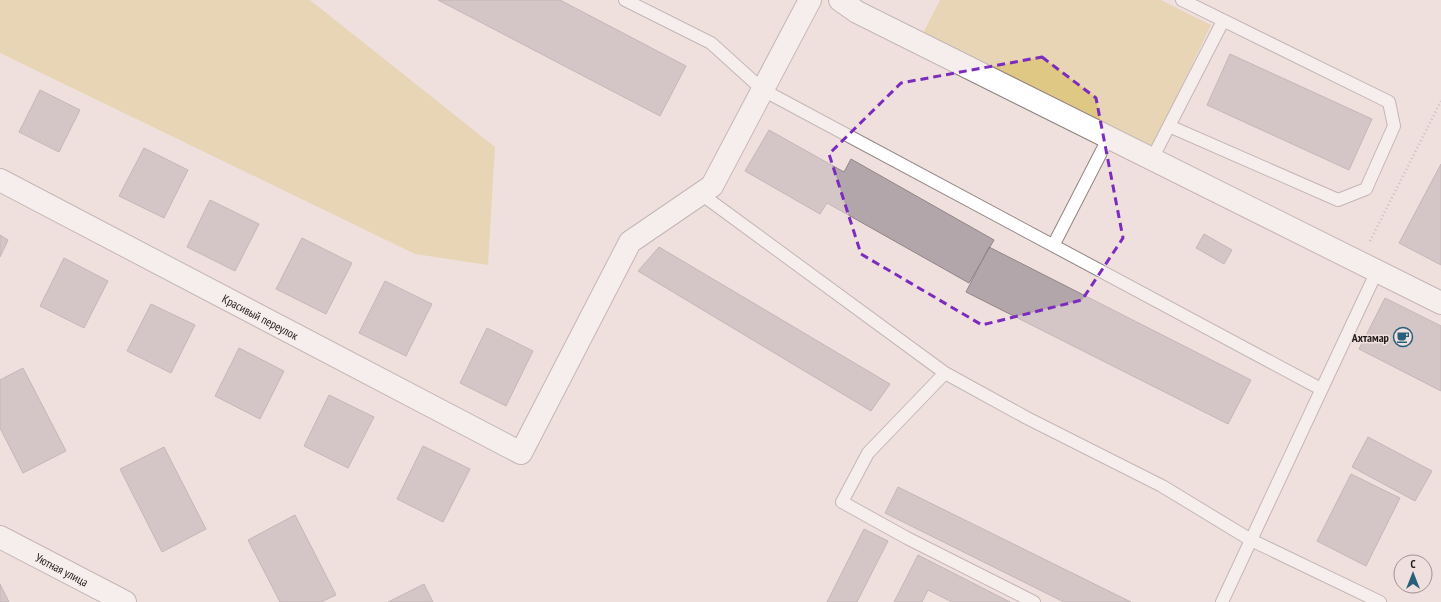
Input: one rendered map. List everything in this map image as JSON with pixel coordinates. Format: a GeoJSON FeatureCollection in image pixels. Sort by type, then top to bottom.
{"type":"FeatureCollection","features":[{"type":"Feature","properties":{"kind":"street"},"geometry":{"type":"LineString","coordinates":[[701,194],[712,186],[810,0]]}},
{"type":"Feature","properties":{"kind":"street"},"geometry":{"type":"LineString","coordinates":[[840,0],[857,12],[1441,303]]}},
{"type":"Feature","properties":{"kind":"street","name":"Красивый переулок"},"geometry":{"type":"LineString","coordinates":[[0,180],[521,453],[630,242],[701,194]]}},
{"type":"Feature","properties":{"kind":"street","name":"Уютная улица"},"geometry":{"type":"LineString","coordinates":[[0,537],[125,602]]}},
{"type":"Feature","properties":{"kind":"lane"},"geometry":{"type":"LineString","coordinates":[[625,0],[711,44],[763,90],[1054,244],[1321,389]]}},
{"type":"Feature","properties":{"kind":"lane"},"geometry":{"type":"LineString","coordinates":[[1169,126],[1338,200],[1366,189],[1394,126],[1389,102],[1182,0]]}},
{"type":"Feature","properties":{"kind":"lane"},"geometry":{"type":"LineString","coordinates":[[1152,159],[1223,21]]}},
{"type":"Feature","properties":{"kind":"lane"},"geometry":{"type":"LineString","coordinates":[[1054,244],[1109,137]]}},
{"type":"Feature","properties":{"kind":"lane"},"geometry":{"type":"LineString","coordinates":[[701,194],[945,373],[1162,486],[1250,540],[1380,602]]}},
{"type":"Feature","properties":{"kind":"lane"},"geometry":{"type":"LineString","coordinates":[[1222,602],[1321,389],[1368,266]]}},
{"type":"Feature","properties":{"kind":"lane"},"geometry":{"type":"LineString","coordinates":[[945,373],[868,453],[842,502],[907,538],[1034,602]]}},
{"type":"Feature","properties":{"kind":"path"},"geometry":{"type":"LineString","coordinates":[[1368,266],[1441,101]]}},
{"type":"Feature","properties":{"kind":"highlighted area"},"geometry":{"type":"Polygon","coordinates":[[[1042,57],[1096,98],[1123,238],[1082,300],[982,325],[861,254],[829,154],[901,83],[1042,57]]]}},
{"type":"Feature","properties":{"kind":"shaded area"},"geometry":{"type":"Polygon","coordinates":[[[0,0],[310,0],[495,147],[488,265],[415,254],[0,53],[0,0]]]}},
{"type":"Feature","properties":{"kind":"shaded area"},"geometry":{"type":"Polygon","coordinates":[[[940,0],[1161,0],[1211,25],[1153,146],[921,37],[940,0]]]}},
{"type":"Feature","properties":{"kind":"building"},"geometry":{"type":"Polygon","coordinates":[[[438,0],[560,0],[686,66],[660,116],[438,0]]]}},
{"type":"Feature","properties":{"kind":"building"},"geometry":{"type":"Polygon","coordinates":[[[1230,54],[1372,119],[1349,170],[1207,105],[1230,54]]]}},
{"type":"Feature","properties":{"kind":"building"},"geometry":{"type":"Polygon","coordinates":[[[40,90],[80,110],[59,152],[19,132],[40,90]]]}},
{"type":"Feature","properties":{"kind":"building"},"geometry":{"type":"Polygon","coordinates":[[[769,130],[844,172],[851,159],[994,240],[969,283],[827,203],[820,214],[745,171],[769,130]]]}},
{"type":"Feature","properties":{"kind":"building"},"geometry":{"type":"Polygon","coordinates":[[[144,148],[188,170],[164,218],[119,196],[144,148]]]}},
{"type":"Feature","properties":{"kind":"building"},"geometry":{"type":"Polygon","coordinates":[[[1441,164],[1441,265],[1399,243],[1441,164]]]}},
{"type":"Feature","properties":{"kind":"building"},"geometry":{"type":"Polygon","coordinates":[[[210,200],[259,224],[235,271],[187,247],[210,200]]]}},
{"type":"Feature","properties":{"kind":"building"},"geometry":{"type":"Polygon","coordinates":[[[1204,234],[1232,250],[1224,264],[1196,248],[1204,234]]]}},
{"type":"Feature","properties":{"kind":"building"},"geometry":{"type":"Polygon","coordinates":[[[0,235],[8,240],[0,257],[0,235]]]}},
{"type":"Feature","properties":{"kind":"building"},"geometry":{"type":"Polygon","coordinates":[[[302,238],[352,263],[326,314],[276,289],[302,238]]]}},
{"type":"Feature","properties":{"kind":"building"},"geometry":{"type":"Polygon","coordinates":[[[659,247],[890,384],[871,411],[638,271],[659,247]]]}},
{"type":"Feature","properties":{"kind":"building"},"geometry":{"type":"Polygon","coordinates":[[[989,247],[1251,380],[1228,424],[966,292],[989,247]]]}},
{"type":"Feature","properties":{"kind":"building"},"geometry":{"type":"Polygon","coordinates":[[[64,258],[108,281],[84,328],[40,306],[64,258]]]}},
{"type":"Feature","properties":{"kind":"building"},"geometry":{"type":"Polygon","coordinates":[[[385,281],[432,304],[406,356],[359,333],[385,281]]]}},
{"type":"Feature","properties":{"kind":"building","name":"Ахтамар"},"geometry":{"type":"Polygon","coordinates":[[[1385,298],[1441,326],[1441,391],[1359,349],[1385,298]]]}},
{"type":"Feature","properties":{"kind":"building"},"geometry":{"type":"Polygon","coordinates":[[[151,304],[195,325],[171,373],[127,351],[151,304]]]}},
{"type":"Feature","properties":{"kind":"building"},"geometry":{"type":"Polygon","coordinates":[[[487,328],[533,351],[506,406],[460,383],[487,328]]]}},
{"type":"Feature","properties":{"kind":"building"},"geometry":{"type":"Polygon","coordinates":[[[239,348],[284,371],[260,419],[215,396],[239,348]]]}},
{"type":"Feature","properties":{"kind":"building"},"geometry":{"type":"Polygon","coordinates":[[[23,368],[66,451],[23,473],[0,428],[0,380],[23,368]]]}},
{"type":"Feature","properties":{"kind":"building"},"geometry":{"type":"Polygon","coordinates":[[[329,395],[374,417],[348,468],[304,446],[329,395]]]}},
{"type":"Feature","properties":{"kind":"building"},"geometry":{"type":"Polygon","coordinates":[[[1368,437],[1432,471],[1415,501],[1352,467],[1368,437]]]}},
{"type":"Feature","properties":{"kind":"building"},"geometry":{"type":"Polygon","coordinates":[[[423,446],[470,469],[443,522],[397,499],[423,446]]]}},
{"type":"Feature","properties":{"kind":"building"},"geometry":{"type":"Polygon","coordinates":[[[164,447],[206,529],[162,552],[120,469],[164,447]]]}},
{"type":"Feature","properties":{"kind":"building"},"geometry":{"type":"Polygon","coordinates":[[[1351,474],[1400,498],[1366,566],[1317,541],[1351,474]]]}},
{"type":"Feature","properties":{"kind":"building"},"geometry":{"type":"Polygon","coordinates":[[[898,487],[1131,602],[1064,602],[885,513],[898,487]]]}},
{"type":"Feature","properties":{"kind":"building"},"geometry":{"type":"Polygon","coordinates":[[[295,515],[336,595],[321,602],[280,602],[248,540],[295,515]]]}},
{"type":"Feature","properties":{"kind":"building"},"geometry":{"type":"Polygon","coordinates":[[[864,529],[888,541],[857,602],[827,602],[864,529]]]}},
{"type":"Feature","properties":{"kind":"building"},"geometry":{"type":"Polygon","coordinates":[[[918,555],[1010,602],[952,602],[928,590],[922,602],[894,602],[918,555]]]}},
{"type":"Feature","properties":{"kind":"building"},"geometry":{"type":"Polygon","coordinates":[[[0,584],[9,602],[0,602],[0,584]]]}},
{"type":"Feature","properties":{"kind":"building"},"geometry":{"type":"Polygon","coordinates":[[[424,584],[433,602],[388,602],[424,584]]]}},
{"type":"Feature","properties":{"kind":"place","name":"Ахтамар"},"geometry":{"type":"Point","coordinates":[1403,337]}}]}
